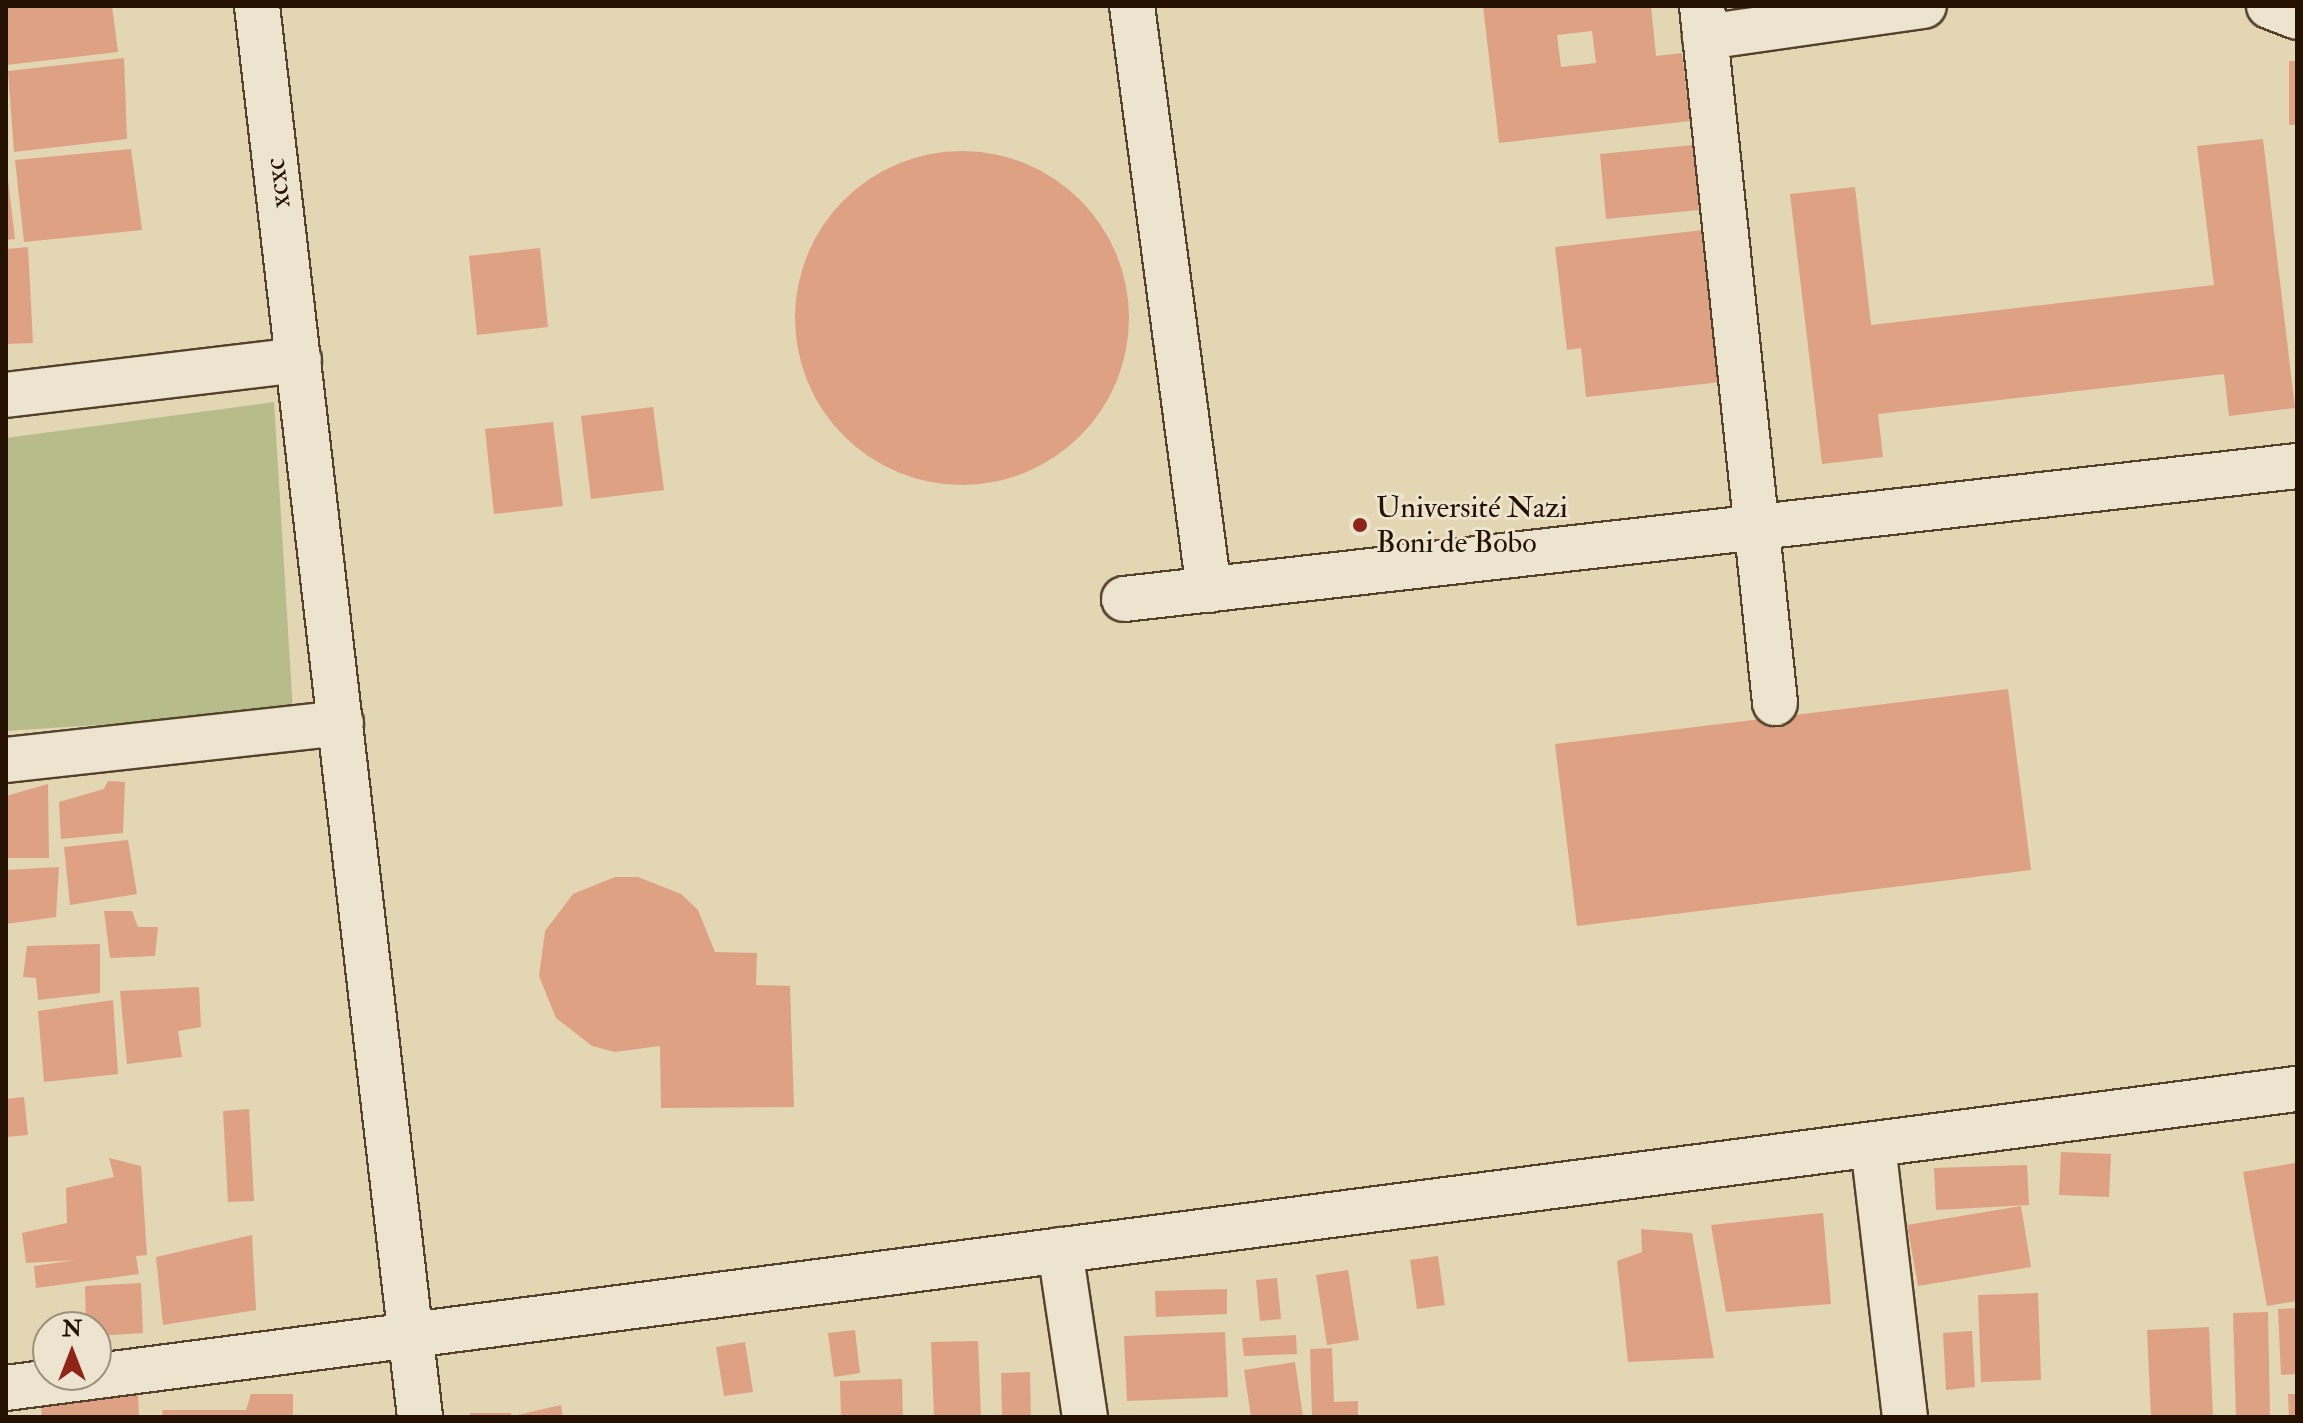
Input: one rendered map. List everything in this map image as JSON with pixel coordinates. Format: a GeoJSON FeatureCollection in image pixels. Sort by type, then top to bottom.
{"type":"FeatureCollection","features":[{"type":"Feature","properties":{"kind":"street","name":"xcxc"},"geometry":{"type":"LineString","coordinates":[[257,6],[420,1417]]}},
{"type":"Feature","properties":{"kind":"street"},"geometry":{"type":"LineString","coordinates":[[1132,6],[1209,590]]}},
{"type":"Feature","properties":{"kind":"street"},"geometry":{"type":"LineString","coordinates":[[1775,703],[1704,22],[1924,6]]}},
{"type":"Feature","properties":{"kind":"street"},"geometry":{"type":"LineString","coordinates":[[2269,6],[2297,17]]}},
{"type":"Feature","properties":{"kind":"street"},"geometry":{"type":"LineString","coordinates":[[6,395],[299,360]]}},
{"type":"Feature","properties":{"kind":"street"},"geometry":{"type":"LineString","coordinates":[[1124,599],[1757,530],[2297,466]]}},
{"type":"Feature","properties":{"kind":"street"},"geometry":{"type":"LineString","coordinates":[[6,760],[341,723]]}},
{"type":"Feature","properties":{"kind":"street"},"geometry":{"type":"LineString","coordinates":[[6,1388],[2297,1089]]}},
{"type":"Feature","properties":{"kind":"street"},"geometry":{"type":"LineString","coordinates":[[1873,1145],[1905,1417]]}},
{"type":"Feature","properties":{"kind":"street"},"geometry":{"type":"LineString","coordinates":[[1060,1250],[1085,1417]]}},
{"type":"Feature","properties":{"kind":"green space"},"geometry":{"type":"Polygon","coordinates":[[[274,402],[293,712],[6,731],[6,438],[274,402]]]}},
{"type":"Feature","properties":{"kind":"building"},"geometry":{"type":"Polygon","coordinates":[[[6,6],[112,6],[118,52],[6,65],[6,6]]]}},
{"type":"Feature","properties":{"kind":"building"},"geometry":{"type":"Polygon","coordinates":[[[1483,6],[1651,6],[1656,56],[1682,53],[1690,121],[1499,143],[1483,6]],[[1592,31],[1557,35],[1561,67],[1596,63],[1592,31]]]}},
{"type":"Feature","properties":{"kind":"building"},"geometry":{"type":"Polygon","coordinates":[[[124,58],[127,139],[14,152],[8,71],[124,58]]]}},
{"type":"Feature","properties":{"kind":"building"},"geometry":{"type":"Polygon","coordinates":[[[2289,61],[2297,61],[2297,125],[2289,125],[2289,61]]]}},
{"type":"Feature","properties":{"kind":"building"},"geometry":{"type":"Polygon","coordinates":[[[2263,139],[2295,408],[2229,416],[2224,374],[1878,414],[1883,457],[1822,464],[1790,194],[1855,187],[1871,325],[2214,285],[2197,146],[2263,139]]]}},
{"type":"Feature","properties":{"kind":"building"},"geometry":{"type":"Polygon","coordinates":[[[1693,145],[1699,210],[1606,219],[1600,154],[1693,145]]]}},
{"type":"Feature","properties":{"kind":"building"},"geometry":{"type":"Polygon","coordinates":[[[131,149],[142,230],[24,242],[15,160],[131,149]]]}},
{"type":"Feature","properties":{"kind":"building"},"geometry":{"type":"Polygon","coordinates":[[[946,151],[978,151],[1011,158],[1041,170],[1068,189],[1091,212],[1117,254],[1126,285],[1129,318],[1126,351],[1110,397],[1091,424],[1068,447],[1041,466],[1011,478],[978,485],[946,485],[913,478],[883,466],[856,447],[833,424],[814,397],[802,367],[795,334],[795,302],[802,269],[814,239],[833,212],[856,189],[883,170],[913,158],[946,151]]]}},
{"type":"Feature","properties":{"kind":"building"},"geometry":{"type":"Polygon","coordinates":[[[6,163],[15,239],[6,240],[6,163]]]}},
{"type":"Feature","properties":{"kind":"building"},"geometry":{"type":"Polygon","coordinates":[[[1703,230],[1721,382],[1586,397],[1581,348],[1567,350],[1555,247],[1703,230]]]}},
{"type":"Feature","properties":{"kind":"building"},"geometry":{"type":"Polygon","coordinates":[[[28,247],[33,343],[6,344],[6,249],[28,247]]]}},
{"type":"Feature","properties":{"kind":"building"},"geometry":{"type":"Polygon","coordinates":[[[540,248],[548,327],[477,335],[469,256],[540,248]]]}},
{"type":"Feature","properties":{"kind":"building"},"geometry":{"type":"Polygon","coordinates":[[[653,407],[664,490],[591,499],[581,416],[653,407]]]}},
{"type":"Feature","properties":{"kind":"building"},"geometry":{"type":"Polygon","coordinates":[[[553,422],[563,506],[494,514],[485,429],[553,422]]]}},
{"type":"Feature","properties":{"kind":"building"},"geometry":{"type":"Polygon","coordinates":[[[2008,689],[2031,870],[1577,926],[1555,744],[2008,689]]]}},
{"type":"Feature","properties":{"kind":"building"},"geometry":{"type":"Polygon","coordinates":[[[108,781],[125,782],[123,833],[61,839],[59,802],[104,789],[108,781]]]}},
{"type":"Feature","properties":{"kind":"building"},"geometry":{"type":"Polygon","coordinates":[[[48,784],[49,858],[6,858],[6,796],[48,784]]]}},
{"type":"Feature","properties":{"kind":"building"},"geometry":{"type":"Polygon","coordinates":[[[128,840],[137,894],[70,905],[64,847],[128,840]]]}},
{"type":"Feature","properties":{"kind":"building"},"geometry":{"type":"Polygon","coordinates":[[[59,867],[56,917],[6,924],[6,870],[59,867]]]}},
{"type":"Feature","properties":{"kind":"building"},"geometry":{"type":"Polygon","coordinates":[[[615,877],[638,877],[681,894],[698,910],[715,952],[757,953],[756,985],[790,986],[794,1107],[661,1108],[660,1046],[615,1052],[592,1046],[556,1018],[539,976],[545,931],[573,894],[615,877]]]}},
{"type":"Feature","properties":{"kind":"building"},"geometry":{"type":"Polygon","coordinates":[[[104,911],[132,911],[138,927],[158,927],[155,956],[110,958],[104,911]]]}},
{"type":"Feature","properties":{"kind":"building"},"geometry":{"type":"Polygon","coordinates":[[[100,944],[100,993],[38,1000],[36,978],[23,977],[27,946],[100,944]]]}},
{"type":"Feature","properties":{"kind":"building"},"geometry":{"type":"Polygon","coordinates":[[[199,987],[201,1027],[178,1031],[182,1057],[127,1064],[120,991],[199,987]]]}},
{"type":"Feature","properties":{"kind":"building"},"geometry":{"type":"Polygon","coordinates":[[[113,1000],[118,1074],[44,1082],[38,1011],[113,1000]]]}},
{"type":"Feature","properties":{"kind":"building"},"geometry":{"type":"Polygon","coordinates":[[[24,1097],[28,1135],[6,1137],[6,1099],[24,1097]]]}},
{"type":"Feature","properties":{"kind":"building"},"geometry":{"type":"Polygon","coordinates":[[[249,1109],[254,1201],[228,1202],[223,1111],[249,1109]]]}},
{"type":"Feature","properties":{"kind":"building"},"geometry":{"type":"Polygon","coordinates":[[[2061,1152],[2111,1154],[2109,1197],[2059,1195],[2061,1152]]]}},
{"type":"Feature","properties":{"kind":"building"},"geometry":{"type":"Polygon","coordinates":[[[109,1158],[141,1166],[147,1255],[136,1256],[139,1274],[36,1288],[34,1266],[76,1260],[26,1263],[22,1233],[67,1223],[66,1188],[114,1177],[109,1158]]]}},
{"type":"Feature","properties":{"kind":"building"},"geometry":{"type":"Polygon","coordinates":[[[2295,1163],[2297,1301],[2267,1306],[2243,1172],[2295,1163]]]}},
{"type":"Feature","properties":{"kind":"building"},"geometry":{"type":"Polygon","coordinates":[[[2027,1165],[2029,1205],[1936,1210],[1934,1168],[2027,1165]]]}},
{"type":"Feature","properties":{"kind":"building"},"geometry":{"type":"Polygon","coordinates":[[[2021,1206],[2031,1267],[1918,1286],[1907,1225],[2021,1206]]]}},
{"type":"Feature","properties":{"kind":"building"},"geometry":{"type":"Polygon","coordinates":[[[1823,1213],[1831,1304],[1726,1312],[1711,1225],[1823,1213]]]}},
{"type":"Feature","properties":{"kind":"building"},"geometry":{"type":"Polygon","coordinates":[[[1641,1229],[1692,1233],[1714,1358],[1628,1362],[1617,1261],[1642,1252],[1641,1229]]]}},
{"type":"Feature","properties":{"kind":"building"},"geometry":{"type":"Polygon","coordinates":[[[252,1235],[256,1310],[163,1325],[156,1257],[252,1235]]]}},
{"type":"Feature","properties":{"kind":"building"},"geometry":{"type":"Polygon","coordinates":[[[1438,1256],[1445,1305],[1417,1309],[1410,1260],[1438,1256]]]}},
{"type":"Feature","properties":{"kind":"building"},"geometry":{"type":"Polygon","coordinates":[[[1348,1270],[1359,1340],[1327,1345],[1316,1275],[1348,1270]]]}},
{"type":"Feature","properties":{"kind":"building"},"geometry":{"type":"Polygon","coordinates":[[[1277,1278],[1281,1319],[1260,1321],[1256,1280],[1277,1278]]]}},
{"type":"Feature","properties":{"kind":"building"},"geometry":{"type":"Polygon","coordinates":[[[141,1283],[143,1333],[112,1335],[112,1311],[86,1311],[85,1286],[141,1283]]]}},
{"type":"Feature","properties":{"kind":"building"},"geometry":{"type":"Polygon","coordinates":[[[1227,1289],[1227,1314],[1156,1317],[1155,1291],[1227,1289]]]}},
{"type":"Feature","properties":{"kind":"building"},"geometry":{"type":"Polygon","coordinates":[[[2038,1293],[2041,1380],[1981,1382],[1978,1295],[2038,1293]]]}},
{"type":"Feature","properties":{"kind":"building"},"geometry":{"type":"Polygon","coordinates":[[[2297,1308],[2297,1374],[2281,1375],[2278,1309],[2297,1308]]]}},
{"type":"Feature","properties":{"kind":"building"},"geometry":{"type":"Polygon","coordinates":[[[2268,1312],[2270,1417],[2236,1417],[2233,1313],[2268,1312]]]}},
{"type":"Feature","properties":{"kind":"building"},"geometry":{"type":"Polygon","coordinates":[[[2209,1327],[2213,1417],[2151,1417],[2147,1330],[2209,1327]]]}},
{"type":"Feature","properties":{"kind":"building"},"geometry":{"type":"Polygon","coordinates":[[[855,1330],[860,1373],[834,1377],[828,1333],[855,1330]]]}},
{"type":"Feature","properties":{"kind":"building"},"geometry":{"type":"Polygon","coordinates":[[[1972,1331],[1975,1387],[1946,1390],[1943,1333],[1972,1331]]]}},
{"type":"Feature","properties":{"kind":"building"},"geometry":{"type":"Polygon","coordinates":[[[1225,1332],[1228,1397],[1127,1401],[1124,1336],[1225,1332]]]}},
{"type":"Feature","properties":{"kind":"building"},"geometry":{"type":"Polygon","coordinates":[[[1296,1335],[1297,1354],[1244,1356],[1242,1338],[1296,1335]]]}},
{"type":"Feature","properties":{"kind":"building"},"geometry":{"type":"Polygon","coordinates":[[[978,1341],[981,1417],[934,1417],[931,1342],[978,1341]]]}},
{"type":"Feature","properties":{"kind":"building"},"geometry":{"type":"Polygon","coordinates":[[[745,1342],[753,1392],[724,1396],[716,1347],[745,1342]]]}},
{"type":"Feature","properties":{"kind":"building"},"geometry":{"type":"Polygon","coordinates":[[[1332,1348],[1334,1402],[1358,1401],[1358,1417],[1312,1417],[1310,1349],[1332,1348]]]}},
{"type":"Feature","properties":{"kind":"building"},"geometry":{"type":"Polygon","coordinates":[[[1295,1362],[1303,1417],[1251,1417],[1244,1370],[1295,1362]]]}},
{"type":"Feature","properties":{"kind":"building"},"geometry":{"type":"Polygon","coordinates":[[[137,1371],[139,1417],[42,1417],[40,1396],[59,1391],[112,1391],[112,1377],[137,1371]]]}},
{"type":"Feature","properties":{"kind":"building"},"geometry":{"type":"Polygon","coordinates":[[[1030,1372],[1031,1417],[1002,1417],[1001,1373],[1030,1372]]]}},
{"type":"Feature","properties":{"kind":"building"},"geometry":{"type":"Polygon","coordinates":[[[902,1379],[903,1417],[841,1417],[840,1381],[902,1379]]]}},
{"type":"Feature","properties":{"kind":"building"},"geometry":{"type":"Polygon","coordinates":[[[251,1394],[293,1394],[293,1417],[163,1417],[162,1410],[246,1410],[251,1394]]]}},
{"type":"Feature","properties":{"kind":"building"},"geometry":{"type":"Polygon","coordinates":[[[2288,1394],[2297,1394],[2297,1417],[2289,1417],[2288,1394]]]}},
{"type":"Feature","properties":{"kind":"building"},"geometry":{"type":"Polygon","coordinates":[[[561,1405],[563,1417],[513,1416],[561,1405]]]}},
{"type":"Feature","properties":{"kind":"building"},"geometry":{"type":"Polygon","coordinates":[[[470,1413],[511,1413],[511,1417],[470,1417],[470,1413]]]}},
{"type":"Feature","properties":{"kind":"place","name":"Université Nazi Boni de Bobo"},"geometry":{"type":"Point","coordinates":[1360,525]}}]}
